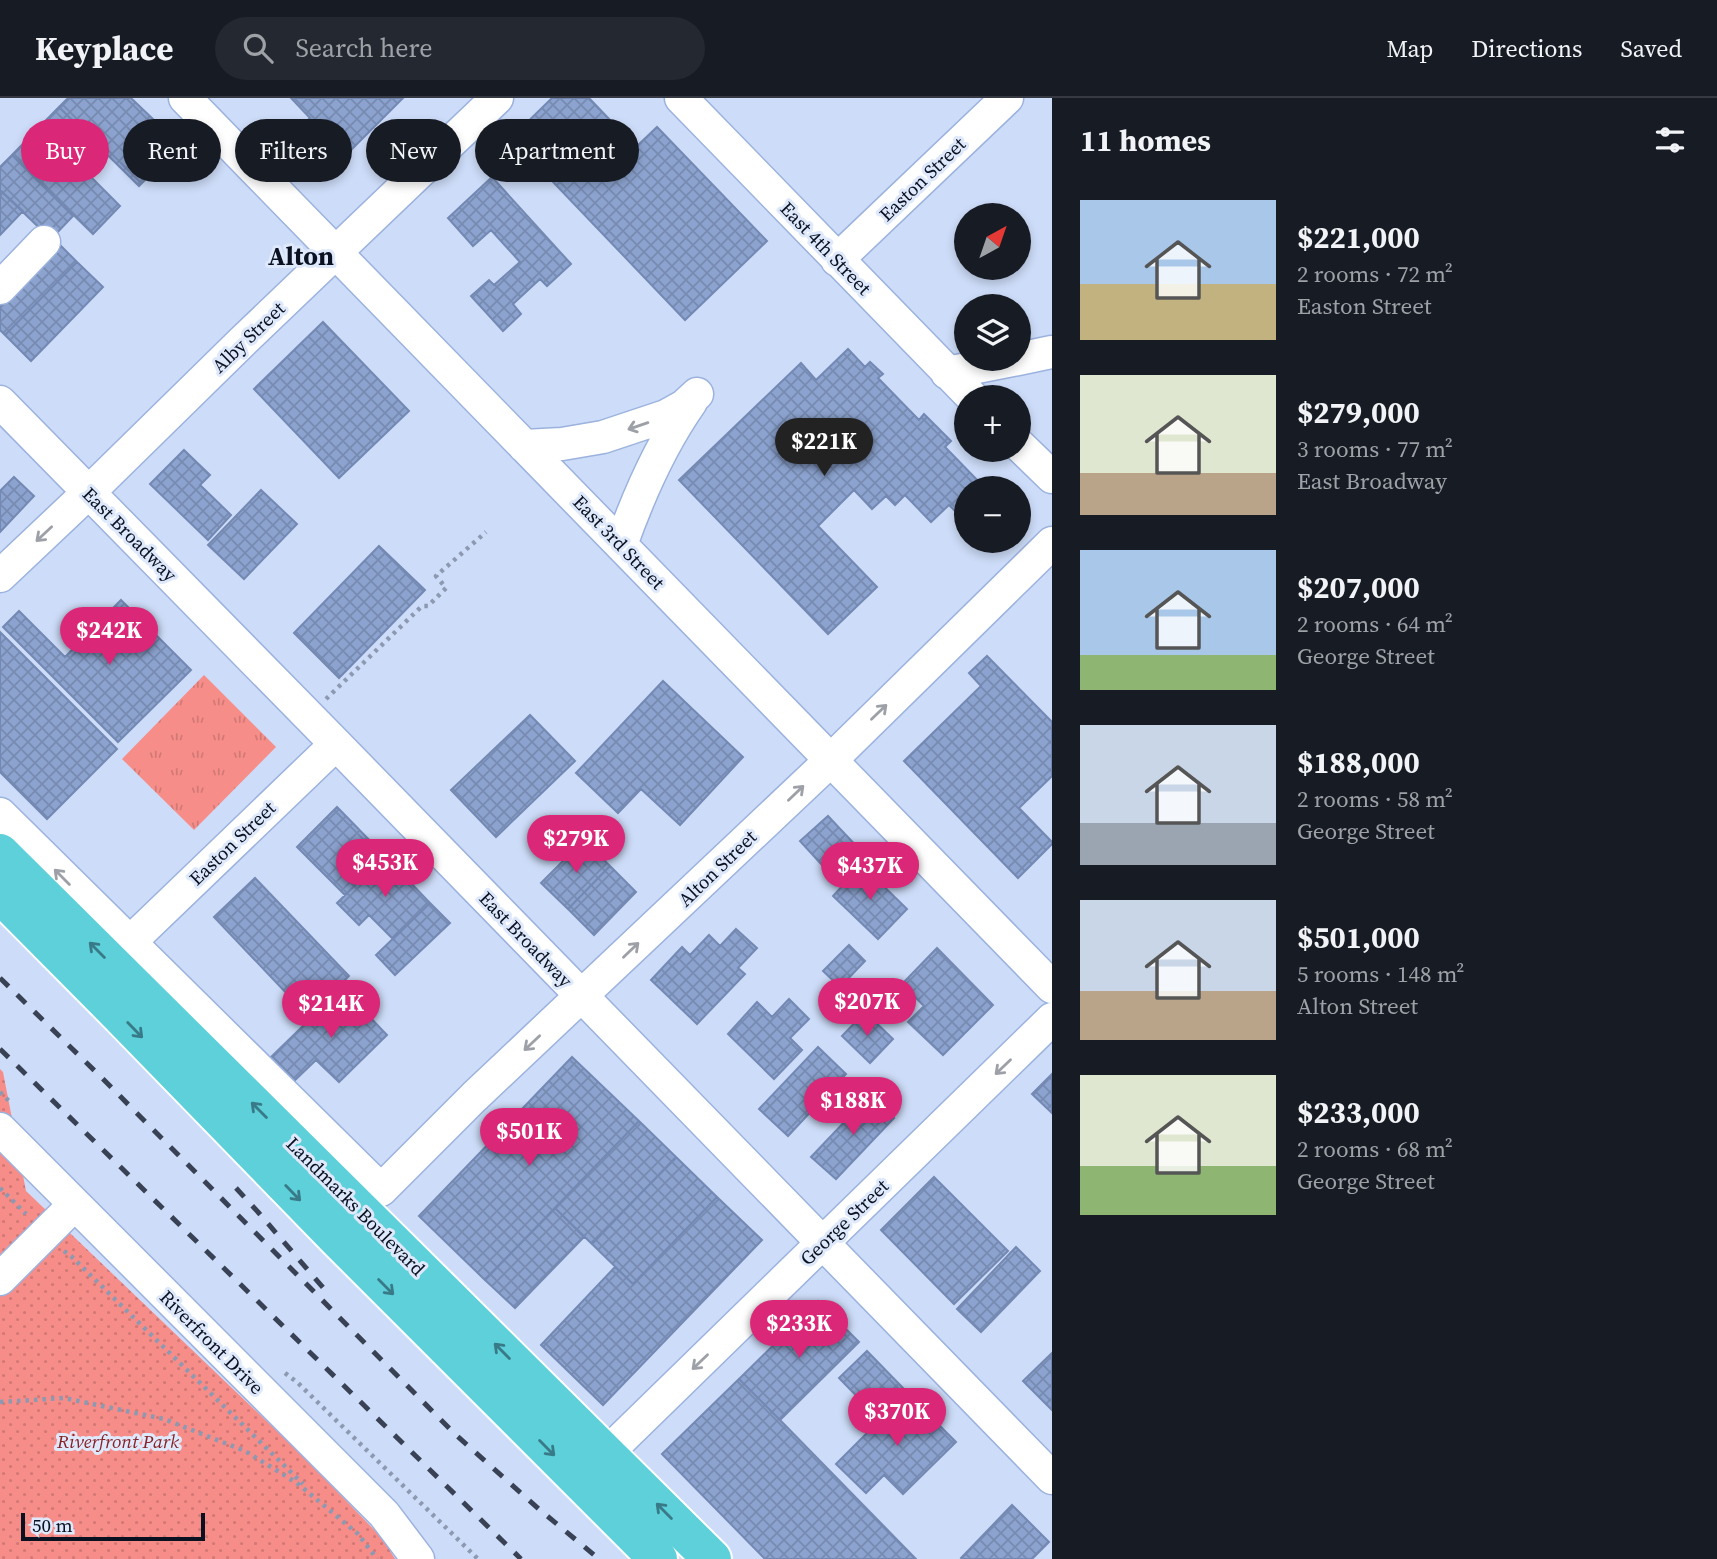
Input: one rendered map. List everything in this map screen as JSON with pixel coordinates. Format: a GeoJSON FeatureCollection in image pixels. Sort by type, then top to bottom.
{"type":"FeatureCollection","features":[{"type":"Feature","properties":{"kind":"highway","name":"Landmarks Boulevard"},"geometry":{"type":"LineString","coordinates":[[0,853],[712,1559]]}},
{"type":"Feature","properties":{"kind":"highway","name":"Landmarks Boulevard"},"geometry":{"type":"LineString","coordinates":[[0,894],[348,1249],[658,1559]]}},
{"type":"Feature","properties":{"kind":"street","name":"East 3rd Street"},"geometry":{"type":"LineString","coordinates":[[185,98],[1052,987]]}},
{"type":"Feature","properties":{"kind":"street","name":"Alby Street"},"geometry":{"type":"LineString","coordinates":[[0,576],[497,98]]}},
{"type":"Feature","properties":{"kind":"street","name":"East 4th Street"},"geometry":{"type":"LineString","coordinates":[[681,98],[960,385]]}},
{"type":"Feature","properties":{"kind":"street","name":"Easton Street"},"geometry":{"type":"LineString","coordinates":[[837,260],[1007,98]]}},
{"type":"Feature","properties":{"kind":"street"},"geometry":{"type":"LineString","coordinates":[[0,288],[44,242]]}},
{"type":"Feature","properties":{"kind":"street"},"geometry":{"type":"LineString","coordinates":[[1031,356],[1052,352]]}},
{"type":"Feature","properties":{"kind":"street"},"geometry":{"type":"LineString","coordinates":[[947,373],[957,371]]}},
{"type":"Feature","properties":{"kind":"street"},"geometry":{"type":"LineString","coordinates":[[524,446],[562,444],[603,437],[666,416],[698,394],[669,436],[653,466],[638,497],[621,545]]}},
{"type":"Feature","properties":{"kind":"street","name":"East Broadway"},"geometry":{"type":"LineString","coordinates":[[0,402],[1052,1478]]}},
{"type":"Feature","properties":{"kind":"street"},"geometry":{"type":"LineString","coordinates":[[1031,457],[1052,477]]}},
{"type":"Feature","properties":{"kind":"street","name":"Alton Street"},"geometry":{"type":"LineString","coordinates":[[128,943],[381,1190],[474,1097],[831,760],[1052,544]]}},
{"type":"Feature","properties":{"kind":"street","name":"Easton Street"},"geometry":{"type":"LineString","coordinates":[[128,943],[336,744]]}},
{"type":"Feature","properties":{"kind":"street"},"geometry":{"type":"LineString","coordinates":[[0,814],[128,943]]}},
{"type":"Feature","properties":{"kind":"street","name":"George Street"},"geometry":{"type":"LineString","coordinates":[[606,1454],[1052,1019]]}},
{"type":"Feature","properties":{"kind":"street","name":"Riverfront Drive"},"geometry":{"type":"LineString","coordinates":[[0,1129],[384,1514],[418,1559]]}},
{"type":"Feature","properties":{"kind":"street"},"geometry":{"type":"LineString","coordinates":[[0,1279],[54,1242],[74,1205]]}},
{"type":"Feature","properties":{"kind":"path"},"geometry":{"type":"LineString","coordinates":[[309,716],[422,606],[428,606],[446,587],[436,576],[486,531]]}},
{"type":"Feature","properties":{"kind":"path"},"geometry":{"type":"LineString","coordinates":[[0,1188],[326,1507]]}},
{"type":"Feature","properties":{"kind":"path"},"geometry":{"type":"LineString","coordinates":[[0,1402],[64,1398],[164,1419],[244,1451],[298,1483],[358,1534],[377,1559]]}},
{"type":"Feature","properties":{"kind":"green space"},"geometry":{"type":"Polygon","coordinates":[[[204,675],[276,747],[194,830],[122,759],[204,675]]]}},
{"type":"Feature","properties":{"kind":"green space","name":"Riverfront Park"},"geometry":{"type":"Polygon","coordinates":[[[0,1069],[3,1072],[26,1191],[302,1455],[383,1539],[395,1559],[0,1559],[0,1069]]]}},
{"type":"Feature","properties":{"kind":"building"},"geometry":{"type":"Polygon","coordinates":[[[68,98],[131,98],[153,119],[123,119],[123,170],[109,156],[109,119],[71,119],[59,107],[68,98]]]}},
{"type":"Feature","properties":{"kind":"building"},"geometry":{"type":"Polygon","coordinates":[[[291,98],[403,98],[382,119],[366,119],[366,135],[352,149],[352,119],[310,118],[291,98]]]}},
{"type":"Feature","properties":{"kind":"building"},"geometry":{"type":"Polygon","coordinates":[[[552,98],[589,98],[609,119],[530,119],[552,98]]]}},
{"type":"Feature","properties":{"kind":"building"},"geometry":{"type":"Polygon","coordinates":[[[59,107],[71,119],[47,119],[59,107]]]}},
{"type":"Feature","properties":{"kind":"building"},"geometry":{"type":"Polygon","coordinates":[[[657,127],[767,241],[685,320],[553,182],[639,182],[639,144],[657,127]]]}},
{"type":"Feature","properties":{"kind":"building"},"geometry":{"type":"Polygon","coordinates":[[[21,146],[21,164],[12,155],[21,146]]]}},
{"type":"Feature","properties":{"kind":"building"},"geometry":{"type":"Polygon","coordinates":[[[12,155],[21,164],[21,182],[39,182],[73,216],[51,239],[0,190],[0,167],[12,155]]]}},
{"type":"Feature","properties":{"kind":"building"},"geometry":{"type":"Polygon","coordinates":[[[40,182],[96,182],[120,206],[93,234],[40,182]]]}},
{"type":"Feature","properties":{"kind":"building"},"geometry":{"type":"Polygon","coordinates":[[[487,182],[497,182],[571,264],[547,286],[540,279],[513,304],[521,314],[503,331],[471,296],[489,280],[494,285],[520,262],[491,230],[473,246],[448,218],[487,182]]]}},
{"type":"Feature","properties":{"kind":"building"},"geometry":{"type":"Polygon","coordinates":[[[0,190],[23,211],[0,235],[0,190]]]}},
{"type":"Feature","properties":{"kind":"building"},"geometry":{"type":"Polygon","coordinates":[[[60,245],[77,262],[5,335],[0,330],[0,293],[27,279],[60,245]]]}},
{"type":"Feature","properties":{"kind":"building"},"geometry":{"type":"Polygon","coordinates":[[[77,262],[103,287],[31,361],[5,335],[77,262]]]}},
{"type":"Feature","properties":{"kind":"building"},"geometry":{"type":"Polygon","coordinates":[[[323,322],[409,411],[339,478],[254,389],[323,322]]]}},
{"type":"Feature","properties":{"kind":"building"},"geometry":{"type":"Polygon","coordinates":[[[848,349],[865,367],[870,362],[883,374],[878,378],[919,420],[924,414],[951,441],[945,447],[954,456],[954,462],[960,462],[973,476],[954,476],[954,510],[949,505],[931,522],[905,495],[895,505],[886,496],[872,509],[854,490],[818,526],[877,587],[828,634],[679,480],[801,363],[816,380],[848,349]]]}},
{"type":"Feature","properties":{"kind":"building"},"geometry":{"type":"Polygon","coordinates":[[[184,450],[210,475],[200,485],[231,515],[208,540],[150,484],[184,450]]]}},
{"type":"Feature","properties":{"kind":"building"},"geometry":{"type":"Polygon","coordinates":[[[14,477],[34,496],[0,532],[0,491],[14,477]]]}},
{"type":"Feature","properties":{"kind":"building"},"geometry":{"type":"Polygon","coordinates":[[[261,490],[297,524],[244,579],[208,545],[261,490]]]}},
{"type":"Feature","properties":{"kind":"building"},"geometry":{"type":"Polygon","coordinates":[[[379,546],[425,590],[339,678],[294,633],[379,546]]]}},
{"type":"Feature","properties":{"kind":"building"},"geometry":{"type":"Polygon","coordinates":[[[121,600],[191,670],[118,742],[3,627],[19,611],[65,657],[121,600]]]}},
{"type":"Feature","properties":{"kind":"building"},"geometry":{"type":"Polygon","coordinates":[[[0,632],[117,749],[47,819],[0,772],[0,632]]]}},
{"type":"Feature","properties":{"kind":"building"},"geometry":{"type":"Polygon","coordinates":[[[987,656],[1052,722],[1052,776],[1019,808],[1052,844],[1018,878],[904,761],[981,686],[969,673],[987,656]]]}},
{"type":"Feature","properties":{"kind":"building"},"geometry":{"type":"Polygon","coordinates":[[[663,681],[743,757],[680,825],[641,789],[618,813],[576,773],[663,681]]]}},
{"type":"Feature","properties":{"kind":"building"},"geometry":{"type":"Polygon","coordinates":[[[530,715],[575,761],[496,837],[451,790],[530,715]]]}},
{"type":"Feature","properties":{"kind":"building"},"geometry":{"type":"Polygon","coordinates":[[[337,807],[385,856],[345,895],[297,847],[337,807]]]}},
{"type":"Feature","properties":{"kind":"building"},"geometry":{"type":"Polygon","coordinates":[[[828,816],[861,851],[833,877],[800,841],[828,816]]]}},
{"type":"Feature","properties":{"kind":"building"},"geometry":{"type":"Polygon","coordinates":[[[584,840],[610,866],[568,909],[541,883],[584,840]]]}},
{"type":"Feature","properties":{"kind":"building"},"geometry":{"type":"Polygon","coordinates":[[[385,856],[430,903],[393,939],[369,915],[359,925],[337,903],[385,856]]]}},
{"type":"Feature","properties":{"kind":"building"},"geometry":{"type":"Polygon","coordinates":[[[862,865],[907,909],[878,939],[833,896],[862,865]]]}},
{"type":"Feature","properties":{"kind":"building"},"geometry":{"type":"Polygon","coordinates":[[[610,866],[636,892],[594,935],[568,909],[610,866]]]}},
{"type":"Feature","properties":{"kind":"building"},"geometry":{"type":"Polygon","coordinates":[[[255,878],[349,976],[308,1016],[214,917],[255,878]]]}},
{"type":"Feature","properties":{"kind":"building"},"geometry":{"type":"Polygon","coordinates":[[[430,903],[450,923],[395,975],[376,955],[430,903]]]}},
{"type":"Feature","properties":{"kind":"building"},"geometry":{"type":"Polygon","coordinates":[[[736,929],[757,948],[738,968],[745,974],[697,1024],[651,980],[682,947],[690,955],[709,935],[720,946],[736,929]]]}},
{"type":"Feature","properties":{"kind":"building"},"geometry":{"type":"Polygon","coordinates":[[[849,945],[865,961],[840,987],[823,971],[849,945]]]}},
{"type":"Feature","properties":{"kind":"building"},"geometry":{"type":"Polygon","coordinates":[[[937,948],[993,1005],[943,1055],[908,1022],[924,1006],[902,984],[937,948]]]}},
{"type":"Feature","properties":{"kind":"building"},"geometry":{"type":"Polygon","coordinates":[[[342,988],[387,1035],[339,1082],[316,1060],[293,1082],[270,1058],[342,988]]]}},
{"type":"Feature","properties":{"kind":"building"},"geometry":{"type":"Polygon","coordinates":[[[789,999],[809,1019],[790,1038],[802,1050],[774,1079],[728,1034],[757,1002],[772,1017],[789,999]]]}},
{"type":"Feature","properties":{"kind":"building"},"geometry":{"type":"Polygon","coordinates":[[[865,1012],[893,1039],[870,1063],[842,1036],[865,1012]]]}},
{"type":"Feature","properties":{"kind":"building"},"geometry":{"type":"Polygon","coordinates":[[[818,1047],[846,1074],[788,1136],[759,1109],[818,1047]]]}},
{"type":"Feature","properties":{"kind":"building"},"geometry":{"type":"Polygon","coordinates":[[[572,1057],[639,1121],[485,1280],[419,1216],[572,1057]]]}},
{"type":"Feature","properties":{"kind":"building"},"geometry":{"type":"Polygon","coordinates":[[[1052,1074],[1052,1113],[1032,1094],[1052,1074]]]}},
{"type":"Feature","properties":{"kind":"building"},"geometry":{"type":"Polygon","coordinates":[[[870,1095],[894,1118],[836,1179],[811,1157],[870,1095]]]}},
{"type":"Feature","properties":{"kind":"building"},"geometry":{"type":"Polygon","coordinates":[[[639,1121],[676,1157],[592,1244],[555,1208],[639,1121]]]}},
{"type":"Feature","properties":{"kind":"building"},"geometry":{"type":"Polygon","coordinates":[[[676,1157],[717,1197],[633,1284],[592,1244],[676,1157]]]}},
{"type":"Feature","properties":{"kind":"building"},"geometry":{"type":"Polygon","coordinates":[[[934,1177],[1008,1251],[954,1304],[881,1230],[934,1177]]]}},
{"type":"Feature","properties":{"kind":"building"},"geometry":{"type":"Polygon","coordinates":[[[717,1197],[762,1240],[603,1405],[541,1345],[615,1267],[633,1284],[717,1197]]]}},
{"type":"Feature","properties":{"kind":"building"},"geometry":{"type":"Polygon","coordinates":[[[555,1208],[584,1237],[515,1308],[485,1280],[555,1208]]]}},
{"type":"Feature","properties":{"kind":"building"},"geometry":{"type":"Polygon","coordinates":[[[1016,1247],[1040,1271],[981,1332],[957,1309],[1016,1247]]]}},
{"type":"Feature","properties":{"kind":"building"},"geometry":{"type":"Polygon","coordinates":[[[818,1301],[859,1342],[780,1420],[739,1379],[818,1301]]]}},
{"type":"Feature","properties":{"kind":"building"},"geometry":{"type":"Polygon","coordinates":[[[867,1351],[906,1391],[878,1418],[839,1378],[867,1351]]]}},
{"type":"Feature","properties":{"kind":"building"},"geometry":{"type":"Polygon","coordinates":[[[1052,1353],[1052,1410],[1023,1381],[1052,1353]]]}},
{"type":"Feature","properties":{"kind":"building"},"geometry":{"type":"Polygon","coordinates":[[[739,1379],[916,1559],[765,1559],[662,1454],[739,1379]]]}},
{"type":"Feature","properties":{"kind":"building"},"geometry":{"type":"Polygon","coordinates":[[[907,1393],[956,1442],[903,1494],[884,1475],[866,1493],[836,1464],[907,1393]]]}},
{"type":"Feature","properties":{"kind":"building"},"geometry":{"type":"Polygon","coordinates":[[[1012,1505],[1049,1542],[1032,1559],[962,1559],[961,1558],[1012,1505]]]}},
{"type":"Feature","properties":{"kind":"railway"},"geometry":{"type":"LineString","coordinates":[[0,978],[455,1434],[599,1559]]}},
{"type":"Feature","properties":{"kind":"railway"},"geometry":{"type":"LineString","coordinates":[[0,1049],[521,1559]]}},
{"type":"Feature","properties":{"kind":"railway"},"geometry":{"type":"LineString","coordinates":[[236,1188],[326,1291]]}},
{"type":"Feature","properties":{"kind":"district","name":"Alton"},"geometry":{"type":"Point","coordinates":[301,256]}}]}
